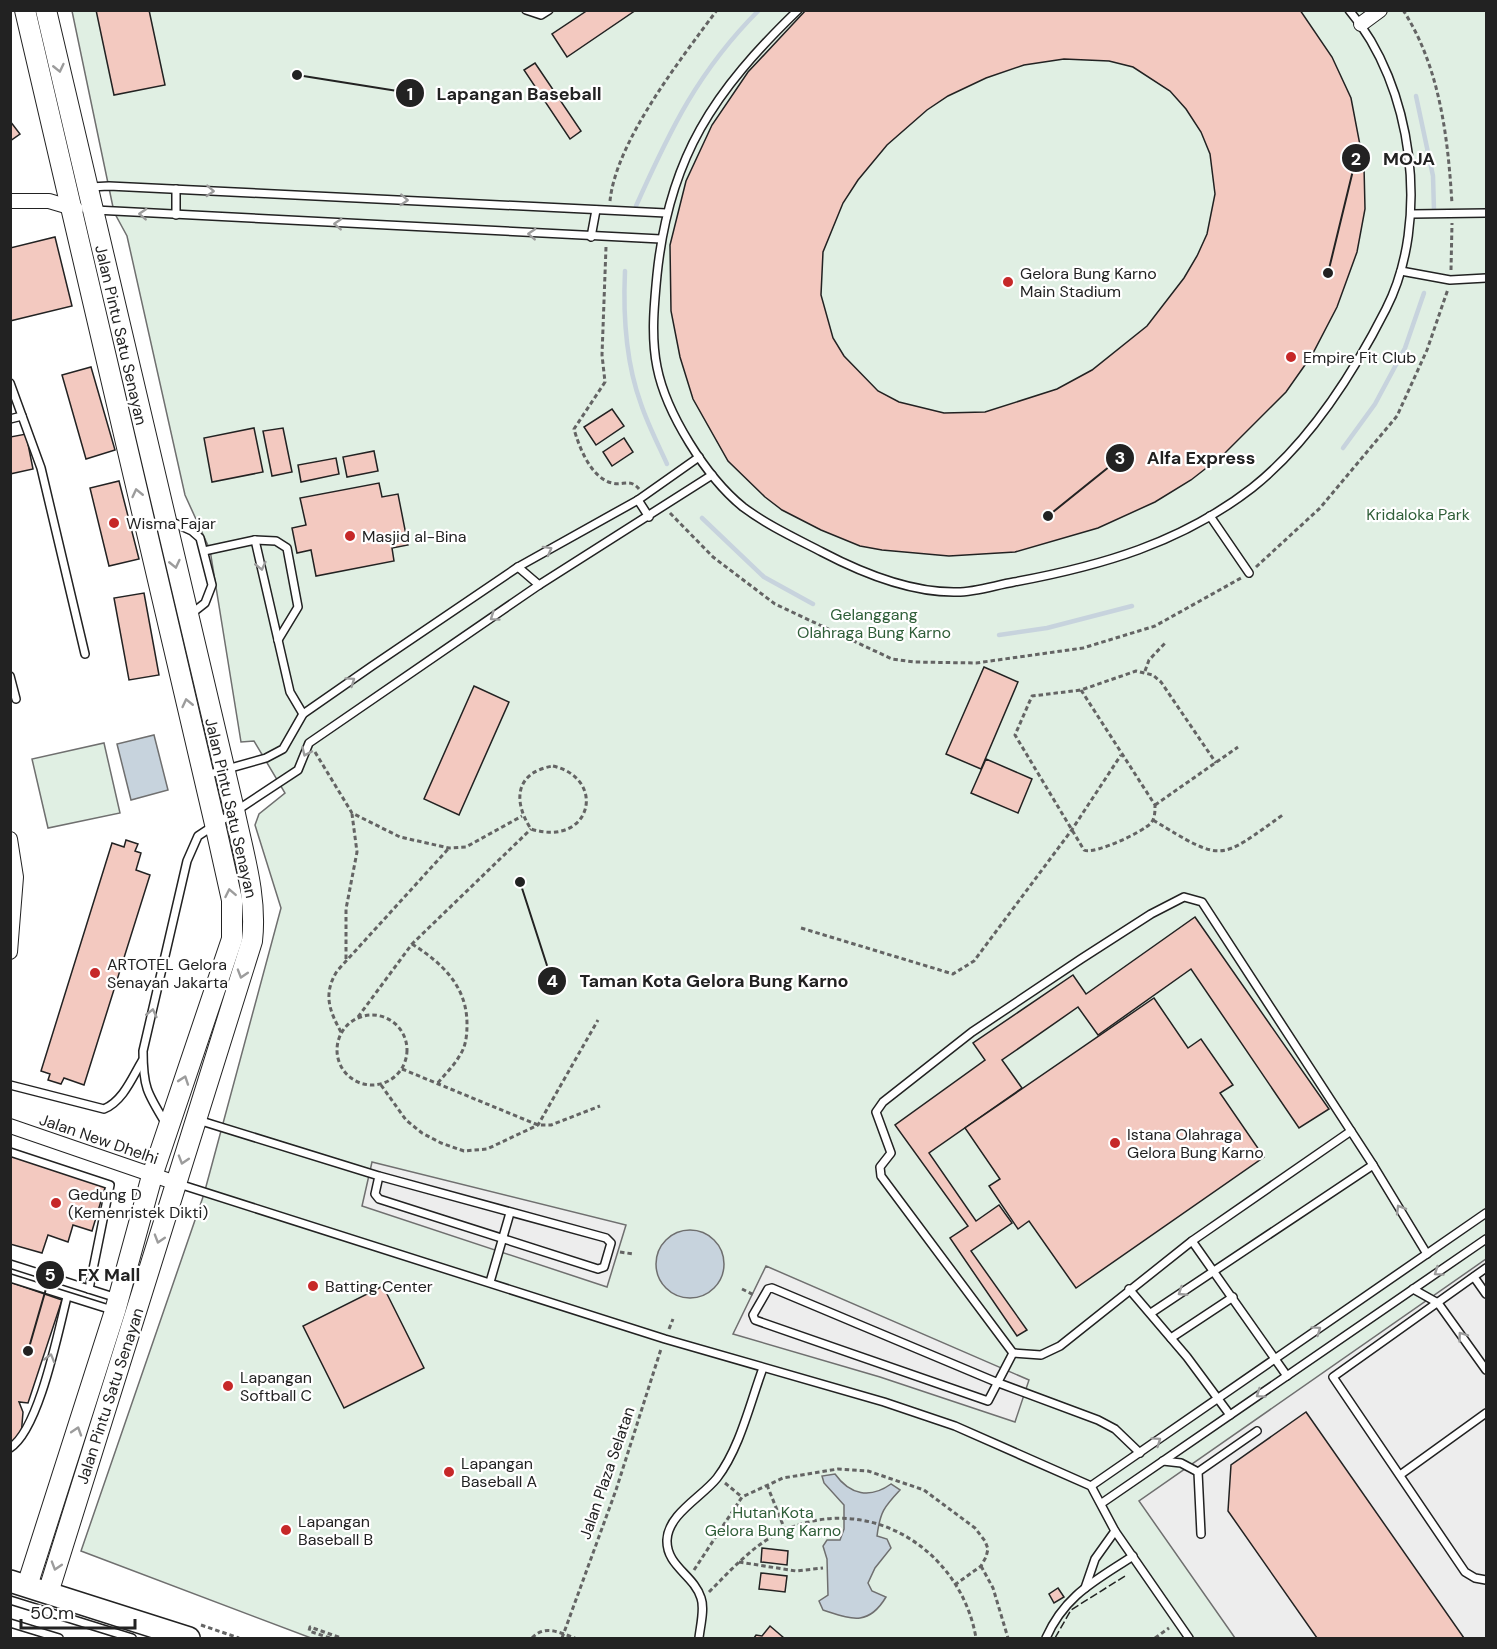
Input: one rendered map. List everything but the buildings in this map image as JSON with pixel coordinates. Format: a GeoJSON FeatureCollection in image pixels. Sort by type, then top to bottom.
{"type":"FeatureCollection","features":[{"type":"Feature","properties":{"kind":"main road","name":"Jalan Pintu Satu Senayan"},"geometry":{"type":"LineString","coordinates":[[25,10],[68,200],[214,773],[235,814],[253,900],[252,941],[48,1593]]}},
{"type":"Feature","properties":{"kind":"main road","name":"Jalan Pintu Satu Senayan"},"geometry":{"type":"LineString","coordinates":[[19,1584],[50,1515],[116,1304],[152,1176],[231,939],[232,900],[215,824],[214,773],[188,616],[46,10]]}},
{"type":"Feature","properties":{"kind":"main road"},"geometry":{"type":"LineString","coordinates":[[59,161],[68,167],[81,162]]}},
{"type":"Feature","properties":{"kind":"main road"},"geometry":{"type":"LineString","coordinates":[[116,1304],[136,1317]]}},
{"type":"Feature","properties":{"kind":"main road"},"geometry":{"type":"LineString","coordinates":[[65,1469],[85,1476]]}},
{"type":"Feature","properties":{"kind":"main road"},"geometry":{"type":"LineString","coordinates":[[50,1515],[70,1522]]}},
{"type":"Feature","properties":{"kind":"main road"},"geometry":{"type":"LineString","coordinates":[[19,1584],[189,1638]]}},
{"type":"Feature","properties":{"kind":"street"},"geometry":{"type":"LineString","coordinates":[[1361,24],[1380,10]]}},
{"type":"Feature","properties":{"kind":"street"},"geometry":{"type":"LineString","coordinates":[[68,200],[87,188]]}},
{"type":"Feature","properties":{"kind":"street"},"geometry":{"type":"LineString","coordinates":[[10,201],[68,200],[92,210]]}},
{"type":"Feature","properties":{"kind":"street"},"geometry":{"type":"LineString","coordinates":[[10,839],[16,877],[10,952]]}},
{"type":"Feature","properties":{"kind":"street","name":"Jalan New Dhelhi"},"geometry":{"type":"LineString","coordinates":[[10,1126],[176,1184]]}},
{"type":"Feature","properties":{"kind":"lane"},"geometry":{"type":"LineString","coordinates":[[526,10],[542,15],[549,10]]}},
{"type":"Feature","properties":{"kind":"lane"},"geometry":{"type":"LineString","coordinates":[[798,10],[753,54],[698,129],[666,213],[661,239],[653,334],[657,370],[675,414],[699,457],[712,475],[740,504],[768,525],[843,563],[915,588],[958,592],[1070,573],[1111,561],[1173,536],[1210,516],[1252,487],[1282,459],[1335,396],[1369,342],[1389,302],[1401,271],[1412,214],[1404,130],[1383,59],[1361,24],[1349,10]]}},
{"type":"Feature","properties":{"kind":"lane"},"geometry":{"type":"LineString","coordinates":[[87,188],[109,186],[666,213]]}},
{"type":"Feature","properties":{"kind":"lane"},"geometry":{"type":"LineString","coordinates":[[176,189],[177,215]]}},
{"type":"Feature","properties":{"kind":"lane"},"geometry":{"type":"LineString","coordinates":[[92,210],[606,238],[661,239]]}},
{"type":"Feature","properties":{"kind":"lane"},"geometry":{"type":"LineString","coordinates":[[591,237],[596,210]]}},
{"type":"Feature","properties":{"kind":"lane"},"geometry":{"type":"LineString","coordinates":[[1412,214],[1486,213]]}},
{"type":"Feature","properties":{"kind":"lane"},"geometry":{"type":"LineString","coordinates":[[1401,271],[1450,280],[1486,278]]}},
{"type":"Feature","properties":{"kind":"lane"},"geometry":{"type":"LineString","coordinates":[[10,383],[41,468],[85,654]]}},
{"type":"Feature","properties":{"kind":"lane"},"geometry":{"type":"LineString","coordinates":[[10,419],[22,416]]}},
{"type":"Feature","properties":{"kind":"lane"},"geometry":{"type":"LineString","coordinates":[[214,773],[266,758],[283,749],[303,714],[519,567],[639,500],[699,457]]}},
{"type":"Feature","properties":{"kind":"lane"},"geometry":{"type":"LineString","coordinates":[[168,1127],[146,1091],[143,1059],[187,861],[198,836],[235,814],[298,770],[309,743],[539,585],[712,475]]}},
{"type":"Feature","properties":{"kind":"lane"},"geometry":{"type":"LineString","coordinates":[[639,500],[649,517]]}},
{"type":"Feature","properties":{"kind":"lane"},"geometry":{"type":"LineString","coordinates":[[1210,516],[1249,573]]}},
{"type":"Feature","properties":{"kind":"lane"},"geometry":{"type":"LineString","coordinates":[[165,519],[192,531],[200,538],[204,551],[212,585],[205,603],[188,616]]}},
{"type":"Feature","properties":{"kind":"lane"},"geometry":{"type":"LineString","coordinates":[[255,540],[290,692],[303,714]]}},
{"type":"Feature","properties":{"kind":"lane"},"geometry":{"type":"LineString","coordinates":[[204,551],[255,540],[276,541],[287,548],[298,607],[278,640]]}},
{"type":"Feature","properties":{"kind":"lane"},"geometry":{"type":"LineString","coordinates":[[519,567],[539,585]]}},
{"type":"Feature","properties":{"kind":"lane"},"geometry":{"type":"LineString","coordinates":[[10,676],[16,699]]}},
{"type":"Feature","properties":{"kind":"lane"},"geometry":{"type":"LineString","coordinates":[[1351,1131],[1192,1241],[1060,1346],[1041,1355],[1013,1353],[881,1176],[880,1167],[891,1153],[876,1112],[883,1102],[972,1032],[1174,900],[1192,897],[1202,902],[1351,1131],[1373,1165],[1427,1254]]}},
{"type":"Feature","properties":{"kind":"lane"},"geometry":{"type":"LineString","coordinates":[[10,1085],[104,1109],[111,1106],[123,1093],[143,1059]]}},
{"type":"Feature","properties":{"kind":"lane"},"geometry":{"type":"LineString","coordinates":[[196,1119],[379,1176],[606,1238],[611,1243],[604,1267],[598,1269],[379,1199],[375,1194],[379,1176]]}},
{"type":"Feature","properties":{"kind":"lane"},"geometry":{"type":"LineString","coordinates":[[10,1152],[110,1185],[89,1289]]}},
{"type":"Feature","properties":{"kind":"lane"},"geometry":{"type":"LineString","coordinates":[[1151,1312],[1373,1165]]}},
{"type":"Feature","properties":{"kind":"lane"},"geometry":{"type":"LineString","coordinates":[[176,1184],[665,1339],[884,1402],[955,1426],[1091,1486],[1115,1531],[1189,1638]]}},
{"type":"Feature","properties":{"kind":"lane"},"geometry":{"type":"LineString","coordinates":[[490,1282],[510,1213]]}},
{"type":"Feature","properties":{"kind":"lane"},"geometry":{"type":"LineString","coordinates":[[1091,1486],[1486,1213]]}},
{"type":"Feature","properties":{"kind":"lane"},"geometry":{"type":"LineString","coordinates":[[1102,1503],[1486,1239]]}},
{"type":"Feature","properties":{"kind":"lane"},"geometry":{"type":"LineString","coordinates":[[1192,1241],[1287,1376]]}},
{"type":"Feature","properties":{"kind":"lane"},"geometry":{"type":"LineString","coordinates":[[10,1264],[89,1289],[116,1304]]}},
{"type":"Feature","properties":{"kind":"lane"},"geometry":{"type":"LineString","coordinates":[[1486,1268],[1334,1377],[1465,1572],[1475,1578],[1486,1580]]}},
{"type":"Feature","properties":{"kind":"lane"},"geometry":{"type":"LineString","coordinates":[[1474,1277],[1486,1294]]}},
{"type":"Feature","properties":{"kind":"lane"},"geometry":{"type":"LineString","coordinates":[[10,1278],[67,1297],[116,1304]]}},
{"type":"Feature","properties":{"kind":"lane"},"geometry":{"type":"LineString","coordinates":[[1013,1353],[996,1382],[988,1401],[755,1320],[753,1316],[768,1289],[772,1288],[996,1382],[1098,1420],[1115,1429],[1140,1453]]}},
{"type":"Feature","properties":{"kind":"lane"},"geometry":{"type":"LineString","coordinates":[[1129,1289],[1151,1312],[1230,1415]]}},
{"type":"Feature","properties":{"kind":"lane"},"geometry":{"type":"LineString","coordinates":[[1413,1289],[1438,1303],[1486,1370]]}},
{"type":"Feature","properties":{"kind":"lane"},"geometry":{"type":"LineString","coordinates":[[10,1448],[22,1438],[35,1414],[67,1297]]}},
{"type":"Feature","properties":{"kind":"lane"},"geometry":{"type":"LineString","coordinates":[[1171,1338],[1233,1297]]}},
{"type":"Feature","properties":{"kind":"lane"},"geometry":{"type":"LineString","coordinates":[[699,1638],[702,1599],[670,1557],[667,1538],[676,1519],[717,1478],[739,1434],[763,1368]]}},
{"type":"Feature","properties":{"kind":"lane"},"geometry":{"type":"LineString","coordinates":[[1400,1475],[1486,1413]]}},
{"type":"Feature","properties":{"kind":"lane"},"geometry":{"type":"LineString","coordinates":[[1198,1472],[1257,1431]]}},
{"type":"Feature","properties":{"kind":"lane"},"geometry":{"type":"LineString","coordinates":[[1163,1461],[1181,1463],[1198,1472]]}},
{"type":"Feature","properties":{"kind":"lane"},"geometry":{"type":"LineString","coordinates":[[1198,1472],[1201,1534]]}},
{"type":"Feature","properties":{"kind":"lane"},"geometry":{"type":"LineString","coordinates":[[1084,1588],[1095,1559],[1115,1531]]}},
{"type":"Feature","properties":{"kind":"lane"},"geometry":{"type":"LineString","coordinates":[[1046,1638],[1054,1619],[1067,1601],[1132,1556]]}},
{"type":"Feature","properties":{"kind":"lane"},"geometry":{"type":"LineString","coordinates":[[10,1600],[132,1638]]}},
{"type":"Feature","properties":{"kind":"lane"},"geometry":{"type":"LineString","coordinates":[[10,1623],[59,1638]]}},
{"type":"Feature","properties":{"kind":"path"},"geometry":{"type":"LineString","coordinates":[[609,211],[612,184],[642,119],[717,10]]}},
{"type":"Feature","properties":{"kind":"path"},"geometry":{"type":"LineString","coordinates":[[664,507],[713,557],[776,604],[892,659],[914,662],[976,663],[1083,648],[1155,626],[1249,573],[1320,508],[1397,416],[1427,350],[1450,280],[1452,213],[1449,154],[1439,101],[1424,50],[1403,10]]}},
{"type":"Feature","properties":{"kind":"path"},"geometry":{"type":"LineString","coordinates":[[606,238],[602,355],[605,382],[574,429],[580,450],[599,474],[615,484],[627,482],[635,484],[646,495]]}},
{"type":"Feature","properties":{"kind":"path"},"geometry":{"type":"LineString","coordinates":[[1145,671],[1149,660],[1166,642]]}},
{"type":"Feature","properties":{"kind":"path"},"geometry":{"type":"LineString","coordinates":[[1081,690],[1155,805],[1153,820],[1148,826],[1089,852],[1080,847],[1019,743],[1015,732],[1032,696],[1081,690],[1136,671],[1145,671],[1161,682],[1216,763]]}},
{"type":"Feature","properties":{"kind":"path"},"geometry":{"type":"LineString","coordinates":[[309,743],[352,813],[357,852],[346,909],[346,960]]}},
{"type":"Feature","properties":{"kind":"path"},"geometry":{"type":"LineString","coordinates":[[1155,805],[1238,747]]}},
{"type":"Feature","properties":{"kind":"path"},"geometry":{"type":"LineString","coordinates":[[801,928],[953,974],[974,961],[1071,831],[1121,755]]}},
{"type":"Feature","properties":{"kind":"path"},"geometry":{"type":"LineString","coordinates":[[553,766],[567,770],[578,778],[585,791],[586,805],[581,819],[571,828],[558,834],[531,829],[522,816],[519,795],[528,776],[540,769],[553,766]]}},
{"type":"Feature","properties":{"kind":"path"},"geometry":{"type":"LineString","coordinates":[[352,813],[399,837],[449,848],[466,847],[522,816]]}},
{"type":"Feature","properties":{"kind":"path"},"geometry":{"type":"LineString","coordinates":[[1153,820],[1198,847],[1224,851],[1235,848],[1284,814]]}},
{"type":"Feature","properties":{"kind":"path"},"geometry":{"type":"LineString","coordinates":[[340,1032],[358,1017],[412,944],[531,829]]}},
{"type":"Feature","properties":{"kind":"path"},"geometry":{"type":"LineString","coordinates":[[358,1017],[369,1014],[383,1016],[395,1023],[404,1034],[407,1048],[402,1069],[381,1085],[360,1084],[348,1077],[340,1065],[336,1052],[340,1032],[329,1010],[330,983],[346,960],[449,848]]}},
{"type":"Feature","properties":{"kind":"path"},"geometry":{"type":"LineString","coordinates":[[412,944],[434,958],[448,972],[460,989],[467,1013],[467,1038],[461,1054],[436,1085]]}},
{"type":"Feature","properties":{"kind":"path"},"geometry":{"type":"LineString","coordinates":[[381,1085],[406,1120],[441,1143],[464,1151],[487,1149],[538,1125],[598,1020]]}},
{"type":"Feature","properties":{"kind":"path"},"geometry":{"type":"LineString","coordinates":[[402,1069],[436,1085],[538,1125],[551,1125],[600,1106]]}},
{"type":"Feature","properties":{"kind":"path","name":"Jalan Plaza Selatan"},"geometry":{"type":"LineString","coordinates":[[563,1636],[616,1490],[673,1319]]}},
{"type":"Feature","properties":{"kind":"path"},"geometry":{"type":"LineString","coordinates":[[688,1578],[742,1497],[783,1478],[838,1469],[868,1471],[924,1490],[975,1528],[988,1549],[981,1566],[956,1584]]}},
{"type":"Feature","properties":{"kind":"path"},"geometry":{"type":"LineString","coordinates":[[717,1478],[742,1497]]}},
{"type":"Feature","properties":{"kind":"path"},"geometry":{"type":"LineString","coordinates":[[767,1485],[785,1530]]}},
{"type":"Feature","properties":{"kind":"path"},"geometry":{"type":"LineString","coordinates":[[702,1599],[765,1540],[785,1530],[838,1518],[880,1525],[900,1533],[938,1560],[967,1601],[976,1638]]}},
{"type":"Feature","properties":{"kind":"path"},"geometry":{"type":"LineString","coordinates":[[739,1562],[796,1571],[823,1568]]}},
{"type":"Feature","properties":{"kind":"path"},"geometry":{"type":"LineString","coordinates":[[981,1566],[993,1588],[1008,1638]]}},
{"type":"Feature","properties":{"kind":"path"},"geometry":{"type":"LineString","coordinates":[[1155,1638],[1178,1622]]}},
{"type":"Feature","properties":{"kind":"path"},"geometry":{"type":"LineString","coordinates":[[330,1638],[309,1631],[310,1627],[341,1638]]}},
{"type":"Feature","properties":{"kind":"path"},"geometry":{"type":"LineString","coordinates":[[532,1638],[542,1631],[552,1630],[563,1636],[575,1638]]}},
{"type":"Feature","properties":{"kind":"green space","name":"Gelanggang Olahraga Bung Karno"},"geometry":{"type":"Polygon","coordinates":[[[72,11],[1486,11],[1486,1638],[311,1638],[81,1551],[204,1194],[281,908],[255,825],[259,814],[285,793],[254,741],[241,742],[210,550],[185,495],[127,236],[114,212],[72,11]]]}},
{"type":"Feature","properties":{"kind":"green space"},"geometry":{"type":"Polygon","coordinates":[[[104,743],[120,813],[48,828],[32,759],[104,743]]]}},
{"type":"Feature","properties":{"kind":"shaded area"},"geometry":{"type":"Polygon","coordinates":[[[154,735],[168,790],[131,800],[117,744],[154,735]]]}},
{"type":"Feature","properties":{"kind":"shaded area"},"geometry":{"type":"Polygon","coordinates":[[[372,1162],[626,1225],[607,1287],[362,1206],[372,1162]]]}},
{"type":"Feature","properties":{"kind":"shaded area"},"geometry":{"type":"Polygon","coordinates":[[[690,1230],[703,1233],[714,1240],[721,1251],[724,1264],[721,1277],[714,1288],[703,1295],[690,1298],[677,1295],[666,1288],[659,1277],[656,1264],[659,1251],[666,1240],[677,1233],[690,1230]]]}},
{"type":"Feature","properties":{"kind":"shaded area"},"geometry":{"type":"Polygon","coordinates":[[[1486,1259],[1486,1638],[1235,1638],[1139,1501],[1486,1259]]]}},
{"type":"Feature","properties":{"kind":"shaded area"},"geometry":{"type":"Polygon","coordinates":[[[766,1266],[1029,1380],[1015,1422],[880,1377],[733,1334],[766,1266]]]}},
{"type":"Feature","properties":{"kind":"shaded area"},"geometry":{"type":"Polygon","coordinates":[[[835,1474],[847,1487],[861,1492],[876,1492],[891,1484],[900,1490],[881,1515],[878,1528],[877,1536],[887,1539],[891,1548],[875,1568],[868,1583],[872,1591],[886,1597],[879,1607],[866,1617],[850,1618],[823,1610],[819,1601],[828,1595],[827,1559],[823,1546],[827,1540],[840,1540],[844,1529],[844,1505],[824,1483],[822,1476],[835,1474]]]}},
{"type":"Feature","properties":{"kind":"waterway"},"geometry":{"type":"LineString","coordinates":[[636,206],[687,102],[719,56],[759,10]]}},
{"type":"Feature","properties":{"kind":"waterway"},"geometry":{"type":"LineString","coordinates":[[1416,96],[1433,176],[1434,211]]}},
{"type":"Feature","properties":{"kind":"waterway"},"geometry":{"type":"LineString","coordinates":[[625,271],[625,321],[632,372],[644,412],[667,464]]}},
{"type":"Feature","properties":{"kind":"waterway"},"geometry":{"type":"LineString","coordinates":[[1343,448],[1375,404],[1405,348],[1424,293]]}},
{"type":"Feature","properties":{"kind":"waterway"},"geometry":{"type":"LineString","coordinates":[[702,518],[764,577],[813,604]]}},
{"type":"Feature","properties":{"kind":"waterway"},"geometry":{"type":"LineString","coordinates":[[999,635],[1047,628],[1132,606]]}},
{"type":"Feature","properties":{"kind":"fence"},"geometry":{"type":"LineString","coordinates":[[1055,1638],[1071,1610],[1125,1576]]}},
{"type":"Feature","properties":{"kind":"place","name":"Lapangan Baseball"},"geometry":{"type":"Point","coordinates":[297,75]}},
{"type":"Feature","properties":{"kind":"place","name":"MOJA"},"geometry":{"type":"Point","coordinates":[1328,273]}},
{"type":"Feature","properties":{"kind":"place","name":"Gelora Bung Karno Main Stadium"},"geometry":{"type":"Point","coordinates":[1008,282]}},
{"type":"Feature","properties":{"kind":"place","name":"Empire Fit Club"},"geometry":{"type":"Point","coordinates":[1291,357]}},
{"type":"Feature","properties":{"kind":"place","name":"Alfa Express"},"geometry":{"type":"Point","coordinates":[1048,516]}},
{"type":"Feature","properties":{"kind":"place","name":"Wisma Fajar"},"geometry":{"type":"Point","coordinates":[114,523]}},
{"type":"Feature","properties":{"kind":"place","name":"Masjid al-Bina"},"geometry":{"type":"Point","coordinates":[350,536]}},
{"type":"Feature","properties":{"kind":"place","name":"Taman Kota Gelora Bung Karno"},"geometry":{"type":"Point","coordinates":[520,882]}},
{"type":"Feature","properties":{"kind":"place","name":"ARTOTEL Gelora Senayan Jakarta"},"geometry":{"type":"Point","coordinates":[95,973]}},
{"type":"Feature","properties":{"kind":"place","name":"Istana Olahraga Gelora Bung Karno"},"geometry":{"type":"Point","coordinates":[1115,1143]}},
{"type":"Feature","properties":{"kind":"place","name":"Gedung D (Kemenristek Dikti)"},"geometry":{"type":"Point","coordinates":[56,1203]}},
{"type":"Feature","properties":{"kind":"place","name":"Batting Center"},"geometry":{"type":"Point","coordinates":[313,1286]}},
{"type":"Feature","properties":{"kind":"place","name":"FX Mall"},"geometry":{"type":"Point","coordinates":[28,1351]}},
{"type":"Feature","properties":{"kind":"place","name":"Lapangan Softball C"},"geometry":{"type":"Point","coordinates":[228,1386]}},
{"type":"Feature","properties":{"kind":"place","name":"Lapangan Baseball A"},"geometry":{"type":"Point","coordinates":[449,1472]}},
{"type":"Feature","properties":{"kind":"place","name":"Lapangan Baseball B"},"geometry":{"type":"Point","coordinates":[286,1530]}},
{"type":"Feature","properties":{"kind":"park label","name":"Kridaloka Park"},"geometry":{"type":"Point","coordinates":[1418,514]}},
{"type":"Feature","properties":{"kind":"park label","name":"Hutan Kota Gelora Bung Karno"},"geometry":{"type":"Point","coordinates":[773,1521]}}]}
